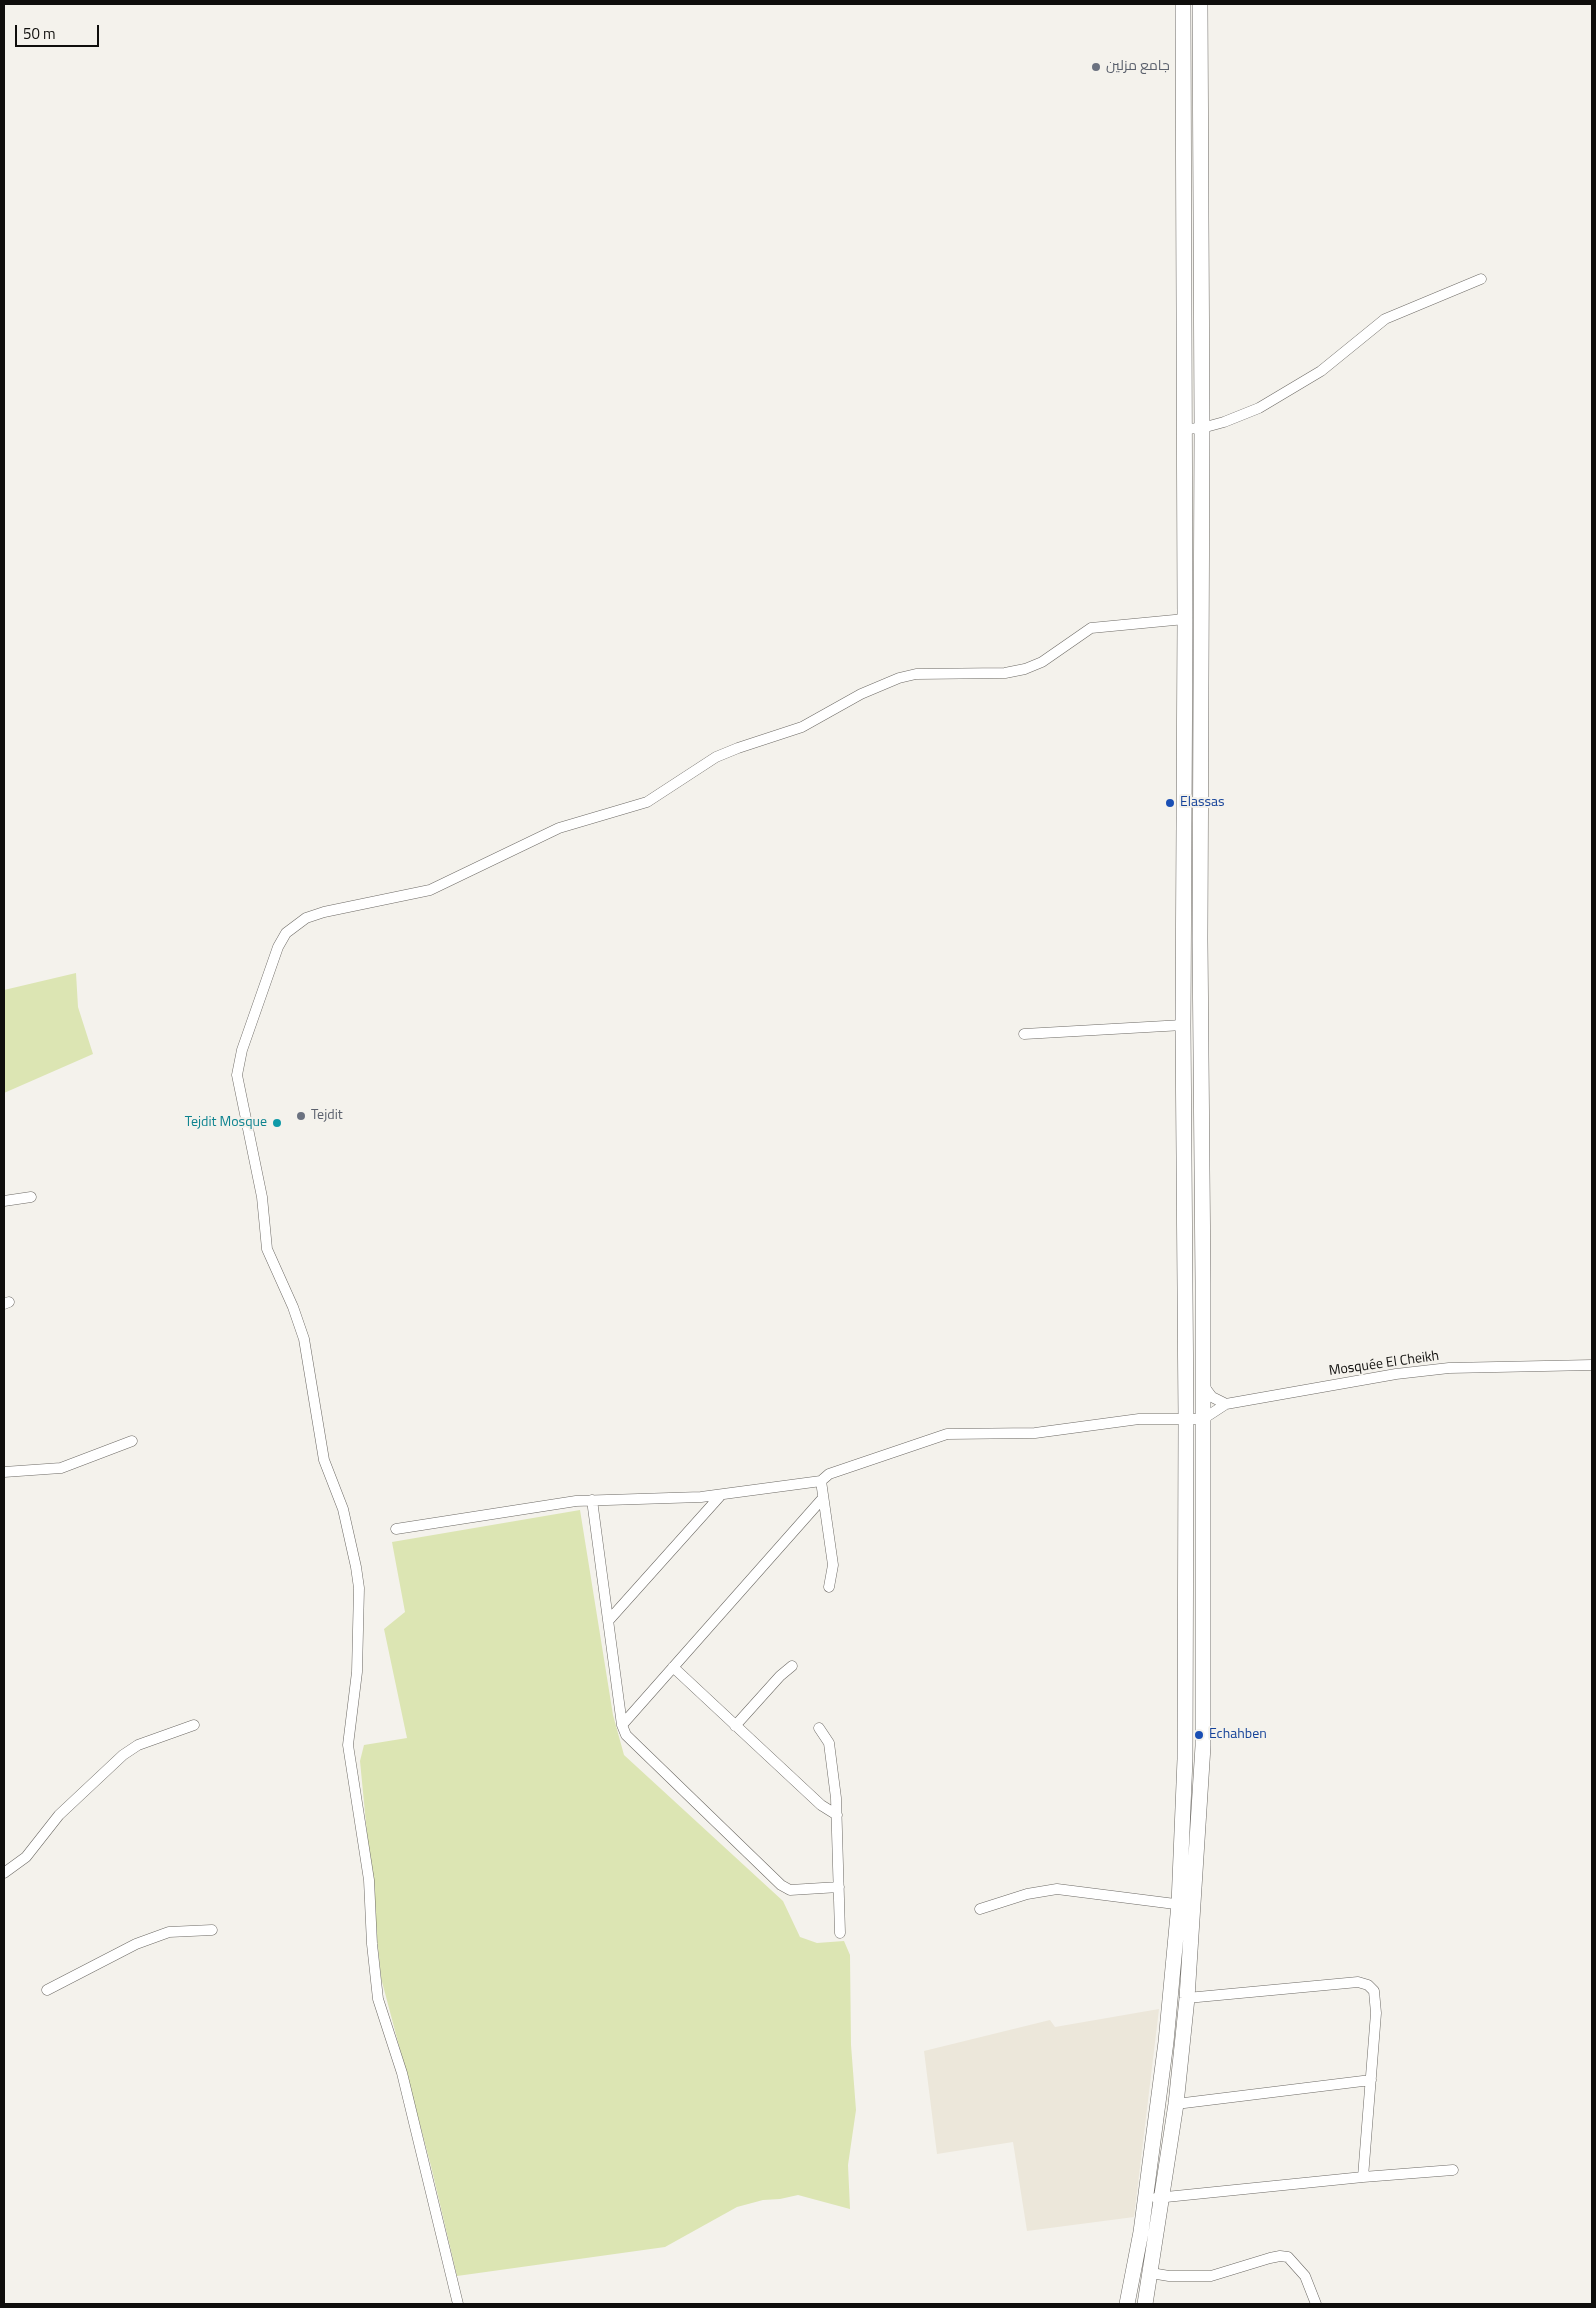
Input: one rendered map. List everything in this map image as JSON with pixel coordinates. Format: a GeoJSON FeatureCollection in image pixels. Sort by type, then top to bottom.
{"type":"FeatureCollection","features":[{"type":"Feature","properties":{"kind":"main road"},"geometry":{"type":"LineString","coordinates":[[1128,2304],[1146,2200],[1166,2042],[1179,1904],[1185,1700],[1183,4]]}},
{"type":"Feature","properties":{"kind":"main road"},"geometry":{"type":"LineString","coordinates":[[1145,2304],[1176,2104],[1187,1998],[1194,1905],[1203,1700],[1200,940],[1202,428],[1200,4]]}},
{"type":"Feature","properties":{"kind":"main road"},"geometry":{"type":"LineString","coordinates":[[1182,72],[1200,72]]}},
{"type":"Feature","properties":{"kind":"main road"},"geometry":{"type":"LineString","coordinates":[[1183,941],[1200,940]]}},
{"type":"Feature","properties":{"kind":"main road"},"geometry":{"type":"LineString","coordinates":[[1185,1700],[1203,1700]]}},
{"type":"Feature","properties":{"kind":"street"},"geometry":{"type":"LineString","coordinates":[[1184,429],[1202,428],[1241,417],[1321,371],[1370,330],[1396,313],[1445,296],[1481,279]]}},
{"type":"Feature","properties":{"kind":"street"},"geometry":{"type":"LineString","coordinates":[[458,2304],[402,2074],[378,1999],[372,1944],[369,1880],[348,1745],[353,1722],[357,1672],[359,1588],[356,1567],[343,1509],[324,1460],[320,1443],[304,1339],[293,1307],[267,1249],[262,1197],[237,1075],[242,1050],[278,947],[286,933],[306,918],[324,912],[430,890],[559,828],[647,802],[716,757],[802,726],[861,694],[899,678],[916,674],[1005,673],[1025,669],[1042,662],[1091,628],[1184,619]]}},
{"type":"Feature","properties":{"kind":"street"},"geometry":{"type":"LineString","coordinates":[[1024,1034],[1183,1025]]}},
{"type":"Feature","properties":{"kind":"street"},"geometry":{"type":"LineString","coordinates":[[4,1201],[31,1197]]}},
{"type":"Feature","properties":{"kind":"street","name":"Mosquée El Cheikh"},"geometry":{"type":"LineString","coordinates":[[821,1482],[829,1474],[947,1434],[1035,1433],[1139,1419],[1203,1419],[1226,1404],[1396,1374],[1467,1368],[1592,1365]]}},
{"type":"Feature","properties":{"kind":"street"},"geometry":{"type":"LineString","coordinates":[[1203,1385],[1212,1397],[1226,1404]]}},
{"type":"Feature","properties":{"kind":"street"},"geometry":{"type":"LineString","coordinates":[[1186,1400],[1178,1410],[1164,1418],[1180,1430],[1186,1441]]}},
{"type":"Feature","properties":{"kind":"street"},"geometry":{"type":"LineString","coordinates":[[4,1472],[61,1468],[132,1441]]}},
{"type":"Feature","properties":{"kind":"street"},"geometry":{"type":"LineString","coordinates":[[396,1529],[576,1500],[721,1495],[821,1482],[833,1565],[829,1587]]}},
{"type":"Feature","properties":{"kind":"street"},"geometry":{"type":"LineString","coordinates":[[609,1620],[721,1495]]}},
{"type":"Feature","properties":{"kind":"street"},"geometry":{"type":"LineString","coordinates":[[622,1725],[823,1498]]}},
{"type":"Feature","properties":{"kind":"street"},"geometry":{"type":"LineString","coordinates":[[592,1500],[622,1725],[626,1735],[781,1884],[790,1890],[839,1887]]}},
{"type":"Feature","properties":{"kind":"street"},"geometry":{"type":"LineString","coordinates":[[673,1666],[821,1805],[837,1815]]}},
{"type":"Feature","properties":{"kind":"street"},"geometry":{"type":"LineString","coordinates":[[736,1726],[780,1676],[792,1666]]}},
{"type":"Feature","properties":{"kind":"street"},"geometry":{"type":"LineString","coordinates":[[4,1873],[26,1858],[59,1815],[123,1755],[138,1746],[194,1725]]}},
{"type":"Feature","properties":{"kind":"street"},"geometry":{"type":"LineString","coordinates":[[819,1728],[829,1743],[837,1815],[840,1933]]}},
{"type":"Feature","properties":{"kind":"street"},"geometry":{"type":"LineString","coordinates":[[980,1909],[1027,1894],[1057,1889],[1194,1905]]}},
{"type":"Feature","properties":{"kind":"street"},"geometry":{"type":"LineString","coordinates":[[47,1990],[136,1944],[169,1932],[212,1930]]}},
{"type":"Feature","properties":{"kind":"street"},"geometry":{"type":"LineString","coordinates":[[1187,1998],[1358,1982],[1368,1985],[1374,1991],[1376,2013],[1363,2177]]}},
{"type":"Feature","properties":{"kind":"street"},"geometry":{"type":"LineString","coordinates":[[1176,2104],[1371,2080]]}},
{"type":"Feature","properties":{"kind":"street"},"geometry":{"type":"LineString","coordinates":[[1146,2200],[1363,2177],[1453,2170]]}},
{"type":"Feature","properties":{"kind":"street"},"geometry":{"type":"LineString","coordinates":[[1151,2273],[1169,2276],[1211,2276],[1270,2258],[1288,2257],[1305,2276],[1316,2304]]}},
{"type":"Feature","properties":{"kind":"shaded area"},"geometry":{"type":"Polygon","coordinates":[[[1159,2009],[1134,2217],[1027,2231],[1013,2142],[937,2154],[924,2051],[1050,2020],[1055,2027],[1159,2009]]]}},
{"type":"Feature","properties":{"kind":"green space"},"geometry":{"type":"Polygon","coordinates":[[[76,973],[78,1007],[93,1054],[4,1093],[4,990],[76,973]]]}},
{"type":"Feature","properties":{"kind":"green space"},"geometry":{"type":"Polygon","coordinates":[[[580,1510],[613,1715],[624,1755],[783,1901],[800,1937],[817,1943],[844,1941],[850,1955],[851,2045],[856,2110],[848,2165],[850,2209],[798,2195],[763,2200],[737,2207],[665,2247],[457,2276],[431,2166],[381,1978],[360,1761],[364,1745],[407,1738],[384,1629],[405,1612],[392,1542],[580,1510]]]}},
{"type":"Feature","properties":{"kind":"place","name":"جامع مزلين"},"geometry":{"type":"Point","coordinates":[1096,67]}},
{"type":"Feature","properties":{"kind":"place","name":"Elassas"},"geometry":{"type":"Point","coordinates":[1170,803]}},
{"type":"Feature","properties":{"kind":"place","name":"Tejdit"},"geometry":{"type":"Point","coordinates":[301,1116]}},
{"type":"Feature","properties":{"kind":"place","name":"Tejdit Mosque"},"geometry":{"type":"Point","coordinates":[277,1123]}},
{"type":"Feature","properties":{"kind":"place","name":"Echahben"},"geometry":{"type":"Point","coordinates":[1199,1735]}}]}
